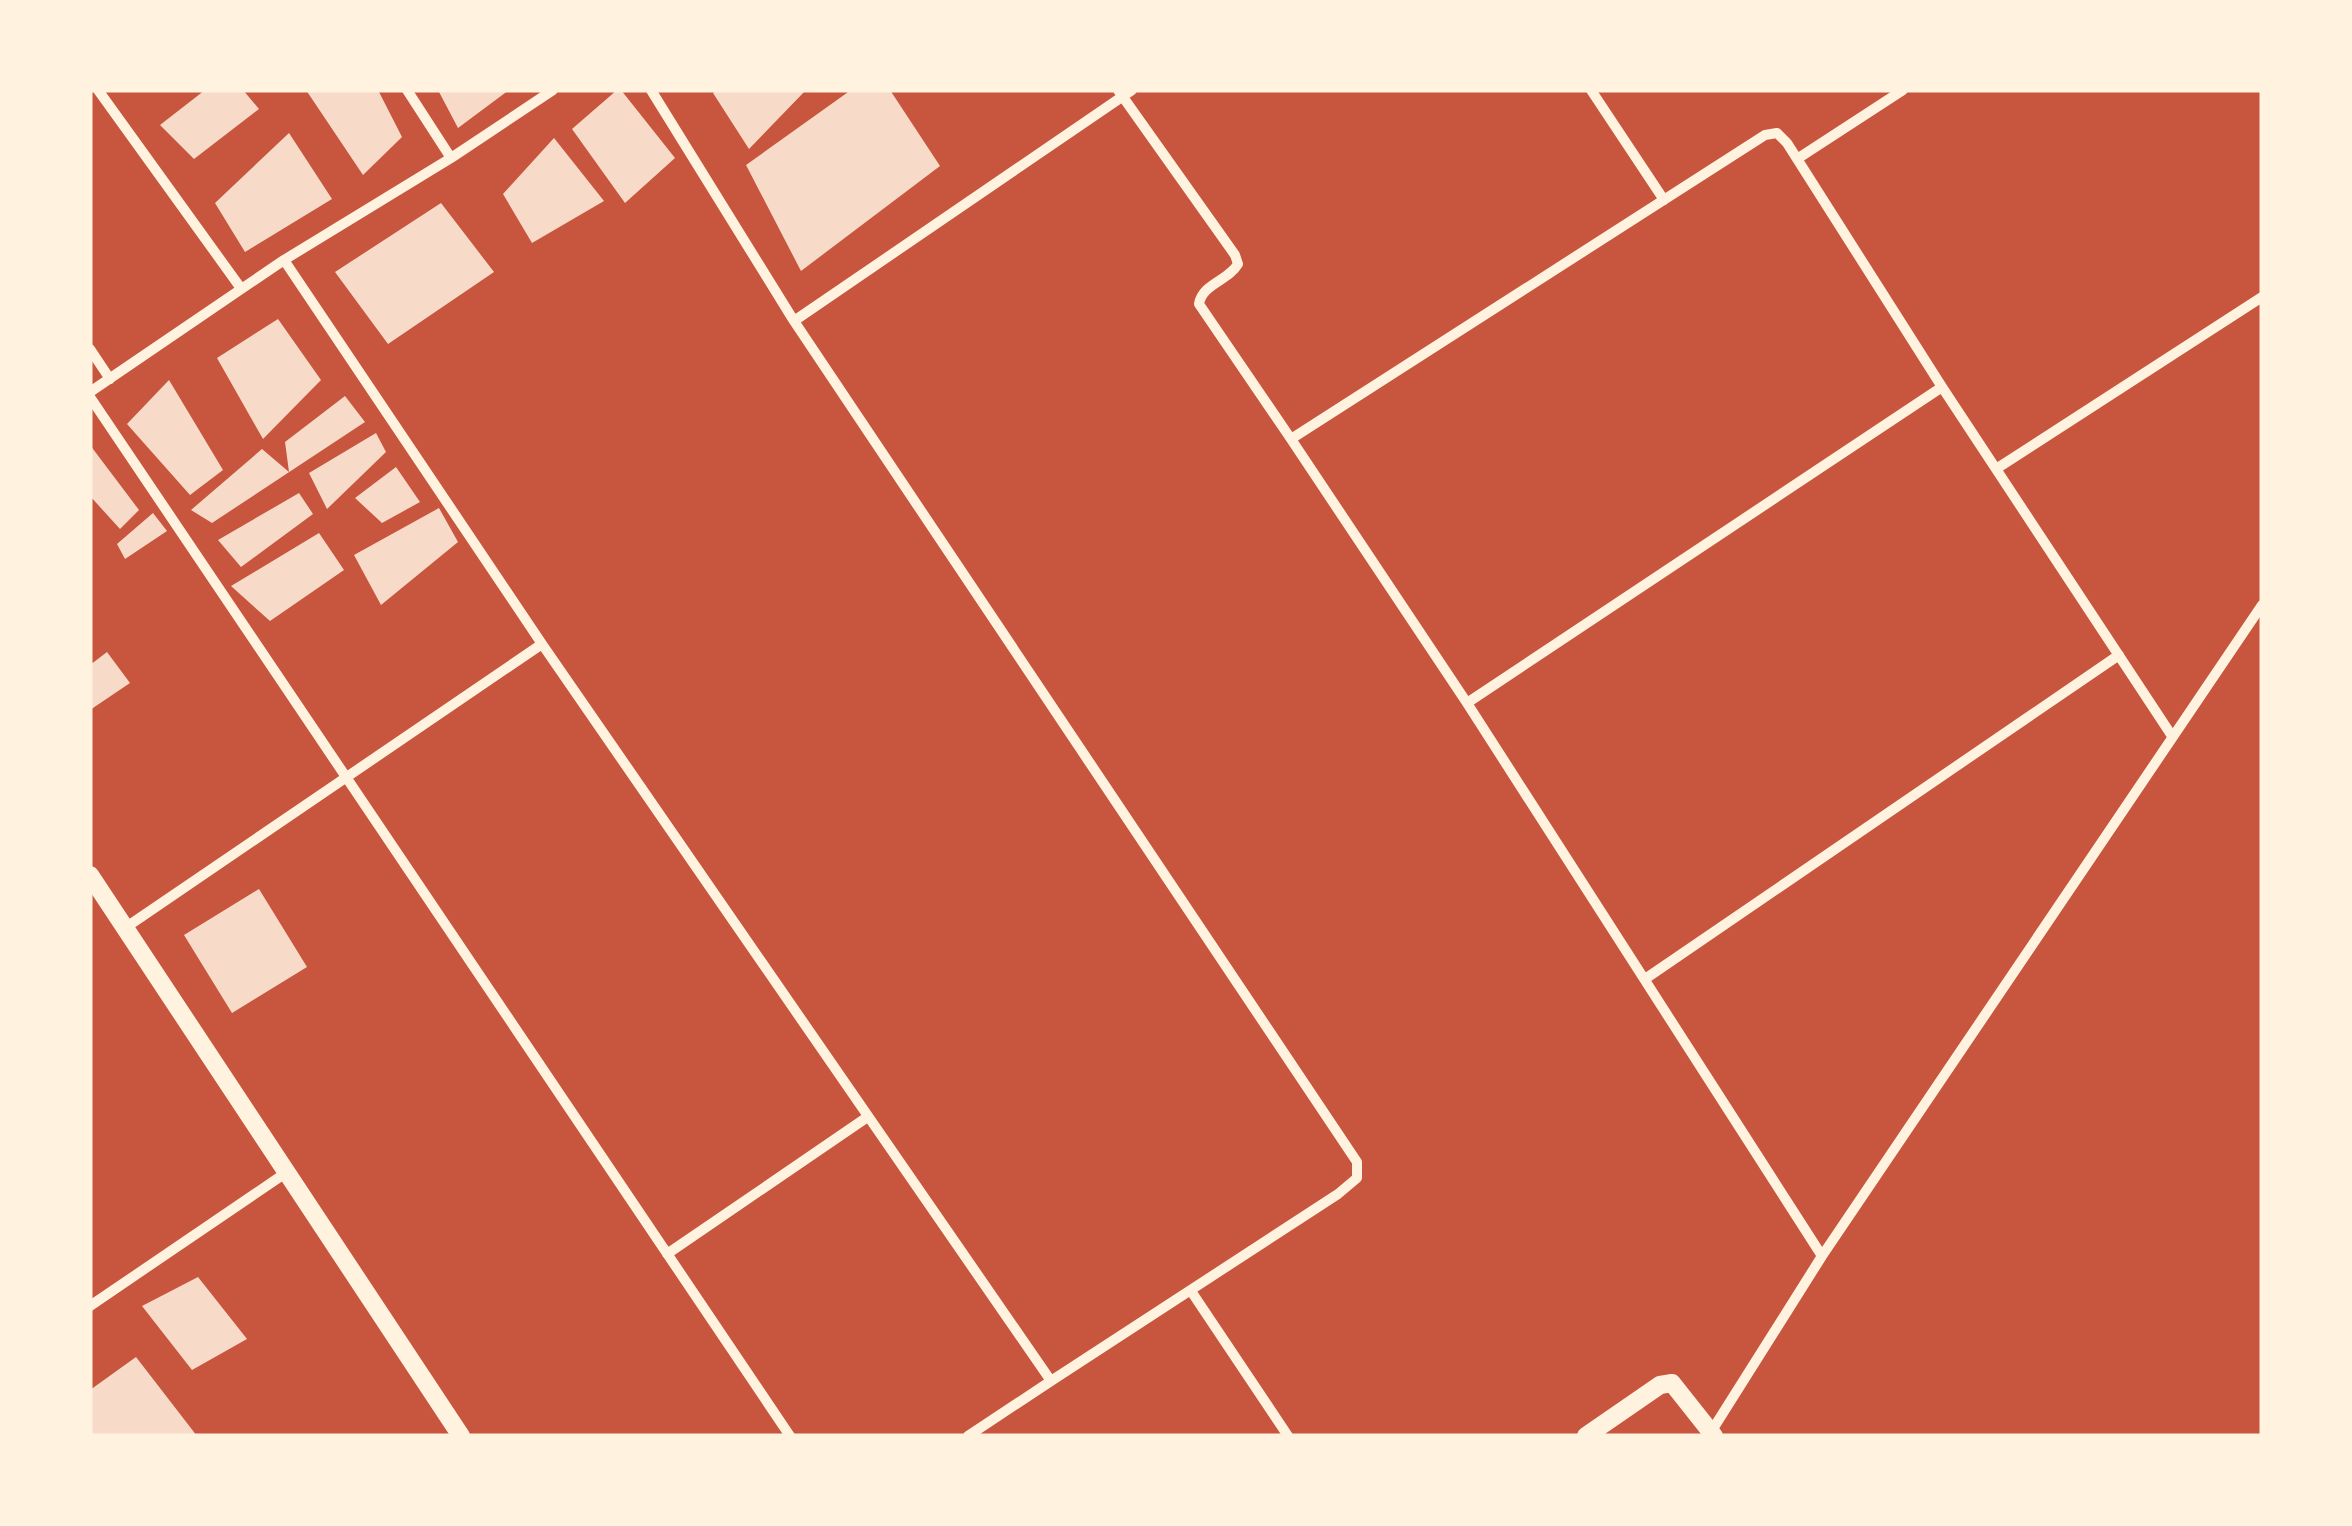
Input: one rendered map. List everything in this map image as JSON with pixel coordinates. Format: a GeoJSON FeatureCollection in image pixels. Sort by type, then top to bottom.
{"type":"FeatureCollection","features":[{"type":"Feature","properties":{"kind":"street"},"geometry":{"type":"LineString","coordinates":[[98,90],[240,288]]}},
{"type":"Feature","properties":{"kind":"street"},"geometry":{"type":"LineString","coordinates":[[407,90],[451,158]]}},
{"type":"Feature","properties":{"kind":"street"},"geometry":{"type":"LineString","coordinates":[[553,90],[240,288],[90,394],[790,1436]]}},
{"type":"Feature","properties":{"kind":"street"},"geometry":{"type":"LineString","coordinates":[[652,90],[794,320],[1357,1162],[1356,1178],[1338,1194],[968,1436]]}},
{"type":"Feature","properties":{"kind":"street"},"geometry":{"type":"LineString","coordinates":[[1591,90],[1664,200]]}},
{"type":"Feature","properties":{"kind":"street"},"geometry":{"type":"LineString","coordinates":[[1797,158],[1902,90]]}},
{"type":"Feature","properties":{"kind":"street"},"geometry":{"type":"LineString","coordinates":[[794,320],[1124,92],[1235,255],[1238,264],[1233,272],[1203,292],[1199,304],[1468,703],[1822,1256]]}},
{"type":"Feature","properties":{"kind":"street"},"geometry":{"type":"LineString","coordinates":[[1291,439],[1765,135],[1778,133],[2172,736]]}},
{"type":"Feature","properties":{"kind":"street"},"geometry":{"type":"LineString","coordinates":[[284,260],[866,1118],[1051,1381]]}},
{"type":"Feature","properties":{"kind":"street"},"geometry":{"type":"LineString","coordinates":[[1996,469],[2262,298]]}},
{"type":"Feature","properties":{"kind":"street"},"geometry":{"type":"LineString","coordinates":[[90,349],[110,378]]}},
{"type":"Feature","properties":{"kind":"street"},"geometry":{"type":"LineString","coordinates":[[1468,703],[1942,386]]}},
{"type":"Feature","properties":{"kind":"street"},"geometry":{"type":"LineString","coordinates":[[1586,1436],[1660,1386],[1672,1383],[1712,1434],[1822,1256],[2262,605]]}},
{"type":"Feature","properties":{"kind":"street"},"geometry":{"type":"LineString","coordinates":[[125,928],[542,644]]}},
{"type":"Feature","properties":{"kind":"street"},"geometry":{"type":"LineString","coordinates":[[1645,979],[2119,655]]}},
{"type":"Feature","properties":{"kind":"street"},"geometry":{"type":"LineString","coordinates":[[90,875],[460,1436]]}},
{"type":"Feature","properties":{"kind":"street"},"geometry":{"type":"LineString","coordinates":[[667,1254],[866,1118]]}},
{"type":"Feature","properties":{"kind":"street"},"geometry":{"type":"LineString","coordinates":[[90,1306],[287,1172]]}},
{"type":"Feature","properties":{"kind":"street"},"geometry":{"type":"LineString","coordinates":[[1191,1291],[1288,1436]]}},
{"type":"Feature","properties":{"kind":"building"},"geometry":{"type":"Polygon","coordinates":[[[205,90],[243,90],[259,109],[194,159],[160,125],[205,90]]]}},
{"type":"Feature","properties":{"kind":"building"},"geometry":{"type":"Polygon","coordinates":[[[306,90],[378,90],[402,137],[363,175],[306,90]]]}},
{"type":"Feature","properties":{"kind":"building"},"geometry":{"type":"Polygon","coordinates":[[[438,90],[509,90],[458,128],[438,90]]]}},
{"type":"Feature","properties":{"kind":"building"},"geometry":{"type":"Polygon","coordinates":[[[621,90],[675,158],[625,203],[572,129],[621,90]]]}},
{"type":"Feature","properties":{"kind":"building"},"geometry":{"type":"Polygon","coordinates":[[[806,90],[749,149],[713,93],[806,90]]]}},
{"type":"Feature","properties":{"kind":"building"},"geometry":{"type":"Polygon","coordinates":[[[851,90],[890,90],[940,166],[801,271],[746,165],[851,90]]]}},
{"type":"Feature","properties":{"kind":"building"},"geometry":{"type":"Polygon","coordinates":[[[289,133],[332,199],[245,252],[215,203],[289,133]]]}},
{"type":"Feature","properties":{"kind":"building"},"geometry":{"type":"Polygon","coordinates":[[[554,138],[604,201],[532,243],[503,194],[554,138]]]}},
{"type":"Feature","properties":{"kind":"building"},"geometry":{"type":"Polygon","coordinates":[[[441,203],[494,272],[388,344],[335,272],[441,203]]]}},
{"type":"Feature","properties":{"kind":"building"},"geometry":{"type":"Polygon","coordinates":[[[278,319],[321,380],[263,439],[217,358],[278,319]]]}},
{"type":"Feature","properties":{"kind":"building"},"geometry":{"type":"Polygon","coordinates":[[[169,380],[223,470],[190,495],[127,424],[169,380]]]}},
{"type":"Feature","properties":{"kind":"building"},"geometry":{"type":"Polygon","coordinates":[[[345,396],[365,422],[212,523],[191,510],[262,449],[289,472],[285,442],[345,396]]]}},
{"type":"Feature","properties":{"kind":"building"},"geometry":{"type":"Polygon","coordinates":[[[376,433],[386,452],[327,509],[309,473],[376,433]]]}},
{"type":"Feature","properties":{"kind":"building"},"geometry":{"type":"Polygon","coordinates":[[[90,445],[139,510],[120,529],[90,496],[90,445]]]}},
{"type":"Feature","properties":{"kind":"building"},"geometry":{"type":"Polygon","coordinates":[[[396,467],[420,502],[382,523],[355,498],[396,467]]]}},
{"type":"Feature","properties":{"kind":"building"},"geometry":{"type":"Polygon","coordinates":[[[299,493],[313,514],[241,567],[218,540],[299,493]]]}},
{"type":"Feature","properties":{"kind":"building"},"geometry":{"type":"Polygon","coordinates":[[[439,508],[458,542],[381,605],[354,555],[439,508]]]}},
{"type":"Feature","properties":{"kind":"building"},"geometry":{"type":"Polygon","coordinates":[[[153,513],[167,531],[125,559],[117,544],[153,513]]]}},
{"type":"Feature","properties":{"kind":"building"},"geometry":{"type":"Polygon","coordinates":[[[319,533],[344,570],[270,621],[231,586],[319,533]]]}},
{"type":"Feature","properties":{"kind":"building"},"geometry":{"type":"Polygon","coordinates":[[[107,652],[130,683],[90,710],[90,665],[107,652]]]}},
{"type":"Feature","properties":{"kind":"building"},"geometry":{"type":"Polygon","coordinates":[[[259,889],[307,967],[232,1013],[184,935],[259,889]]]}},
{"type":"Feature","properties":{"kind":"building"},"geometry":{"type":"Polygon","coordinates":[[[198,1277],[247,1339],[192,1370],[142,1306],[198,1277]]]}},
{"type":"Feature","properties":{"kind":"building"},"geometry":{"type":"Polygon","coordinates":[[[136,1357],[197,1436],[90,1436],[90,1390],[136,1357]]]}}]}
